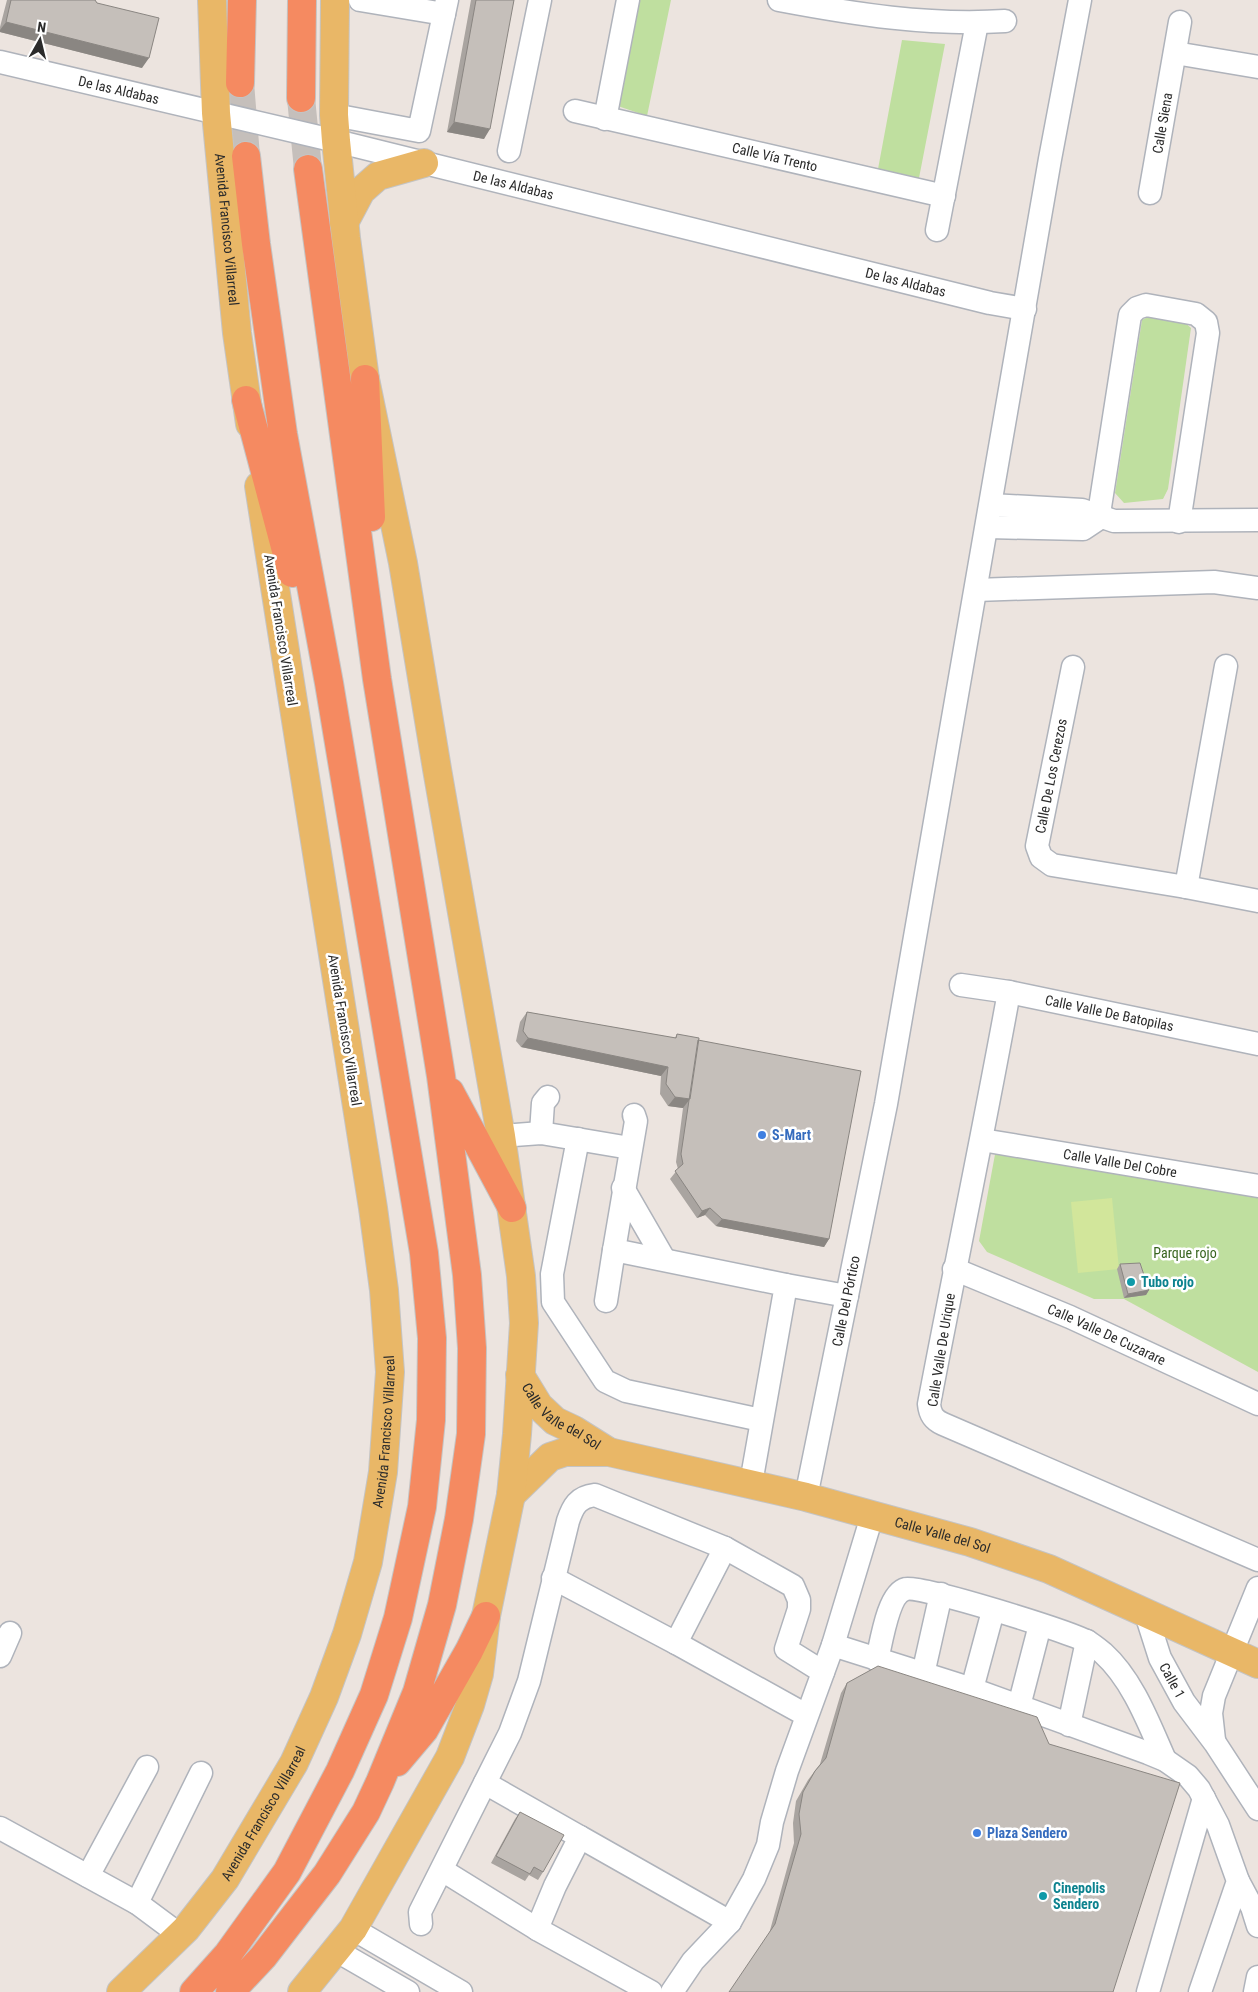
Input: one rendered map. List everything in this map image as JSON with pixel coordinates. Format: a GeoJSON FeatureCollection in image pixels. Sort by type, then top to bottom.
{"type":"FeatureCollection","features":[{"type":"Feature","properties":{"kind":"highway"},"geometry":{"type":"LineString","coordinates":[[240,84],[242,0]]}},
{"type":"Feature","properties":{"kind":"highway"},"geometry":{"type":"LineString","coordinates":[[301,98],[302,0]]}},
{"type":"Feature","properties":{"kind":"highway","name":"Avenida Francisco Villarreal"},"geometry":{"type":"LineString","coordinates":[[194,1992],[228,1954],[288,1872],[340,1771],[371,1704],[398,1618],[422,1507],[431,1420],[432,1338],[424,1253],[329,683],[283,434],[256,244],[246,156]]}},
{"type":"Feature","properties":{"kind":"highway"},"geometry":{"type":"LineString","coordinates":[[230,1992],[263,1957],[327,1874],[366,1812],[380,1782],[417,1692],[442,1604],[459,1518],[471,1434],[472,1348],[467,1275],[441,1076],[377,679],[308,169]]}},
{"type":"Feature","properties":{"kind":"highway"},"geometry":{"type":"LineString","coordinates":[[365,379],[377,679]]}},
{"type":"Feature","properties":{"kind":"highway"},"geometry":{"type":"LineString","coordinates":[[246,400],[290,567],[329,683]]}},
{"type":"Feature","properties":{"kind":"highway"},"geometry":{"type":"LineString","coordinates":[[441,1076],[512,1208]]}},
{"type":"Feature","properties":{"kind":"highway"},"geometry":{"type":"LineString","coordinates":[[380,1782],[424,1730],[470,1651],[486,1616]]}},
{"type":"Feature","properties":{"kind":"main road","name":"Avenida Francisco Villarreal"},"geometry":{"type":"LineString","coordinates":[[121,1992],[180,1935],[206,1905],[225,1878],[294,1763],[324,1697],[347,1634],[368,1562],[382,1472],[390,1372],[384,1290],[373,1208],[272,576],[237,333],[216,113],[212,0]]}},
{"type":"Feature","properties":{"kind":"main road"},"geometry":{"type":"LineString","coordinates":[[302,1992],[354,1929],[450,1757],[470,1705],[479,1674],[486,1616],[511,1495],[524,1323],[522,1276],[501,1136],[436,769],[404,564],[365,379],[344,223],[335,128],[335,0]]}},
{"type":"Feature","properties":{"kind":"main road"},"geometry":{"type":"LineString","coordinates":[[344,223],[361,191],[378,176],[418,162]]}},
{"type":"Feature","properties":{"kind":"main road","name":"Calle Valle del Sol"},"geometry":{"type":"LineString","coordinates":[[520,1375],[539,1406],[555,1421],[574,1430],[609,1452]]}},
{"type":"Feature","properties":{"kind":"main road","name":"Calle Valle del Sol"},"geometry":{"type":"LineString","coordinates":[[511,1495],[550,1457],[565,1452],[609,1452],[750,1483],[970,1542],[1014,1556],[1049,1569],[1145,1611],[1258,1664]]}},
{"type":"Feature","properties":{"kind":"street"},"geometry":{"type":"LineString","coordinates":[[509,152],[540,0]]}},
{"type":"Feature","properties":{"kind":"street"},"geometry":{"type":"LineString","coordinates":[[605,119],[628,0]]}},
{"type":"Feature","properties":{"kind":"street","name":"Calle Del Pórtico"},"geometry":{"type":"LineString","coordinates":[[806,1497],[886,1104],[1050,159],[1080,0]]}},
{"type":"Feature","properties":{"kind":"street"},"geometry":{"type":"LineString","coordinates":[[369,1],[446,7],[420,131],[418,162]]}},
{"type":"Feature","properties":{"kind":"street"},"geometry":{"type":"LineString","coordinates":[[797,1],[896,19],[978,23],[1005,21]]}},
{"type":"Feature","properties":{"kind":"street","name":"Calle Siena"},"geometry":{"type":"LineString","coordinates":[[1150,193],[1180,22]]}},
{"type":"Feature","properties":{"kind":"street"},"geometry":{"type":"LineString","coordinates":[[937,230],[978,23]]}},
{"type":"Feature","properties":{"kind":"street"},"geometry":{"type":"LineString","coordinates":[[1174,53],[1258,68]]}},
{"type":"Feature","properties":{"kind":"street","name":"De las Aldabas"},"geometry":{"type":"LineString","coordinates":[[0,62],[216,113],[335,128],[418,162],[990,303],[1025,308]]}},
{"type":"Feature","properties":{"kind":"street","name":"Calle Vía Trento"},"geometry":{"type":"LineString","coordinates":[[575,111],[944,196]]}},
{"type":"Feature","properties":{"kind":"street"},"geometry":{"type":"LineString","coordinates":[[335,128],[420,131]]}},
{"type":"Feature","properties":{"kind":"street"},"geometry":{"type":"LineString","coordinates":[[1101,517],[1100,507],[1130,315],[1136,308],[1146,305],[1196,314],[1206,322],[1208,333],[1179,522]]}},
{"type":"Feature","properties":{"kind":"street"},"geometry":{"type":"LineString","coordinates":[[991,505],[1082,510],[1114,521],[1258,520]]}},
{"type":"Feature","properties":{"kind":"street"},"geometry":{"type":"LineString","coordinates":[[987,527],[1083,529],[1101,517]]}},
{"type":"Feature","properties":{"kind":"street"},"geometry":{"type":"LineString","coordinates":[[976,590],[1214,582],[1258,588]]}},
{"type":"Feature","properties":{"kind":"street"},"geometry":{"type":"LineString","coordinates":[[1186,887],[1226,666]]}},
{"type":"Feature","properties":{"kind":"street","name":"Calle De Los Cerezos"},"geometry":{"type":"LineString","coordinates":[[1073,667],[1037,846],[1043,860],[1052,865],[1258,901]]}},
{"type":"Feature","properties":{"kind":"street","name":"Calle Valle De Batopilas"},"geometry":{"type":"LineString","coordinates":[[961,985],[1009,992],[1258,1044]]}},
{"type":"Feature","properties":{"kind":"street","name":"Calle Valle De Urique"},"geometry":{"type":"LineString","coordinates":[[1009,992],[982,1140],[954,1268],[929,1404],[930,1411],[937,1421],[1258,1560]]}},
{"type":"Feature","properties":{"kind":"street"},"geometry":{"type":"LineString","coordinates":[[541,1133],[543,1103],[548,1097]]}},
{"type":"Feature","properties":{"kind":"street"},"geometry":{"type":"LineString","coordinates":[[606,1301],[623,1188],[636,1120],[634,1114]]}},
{"type":"Feature","properties":{"kind":"street"},"geometry":{"type":"LineString","coordinates":[[501,1136],[541,1133],[630,1148]]}},
{"type":"Feature","properties":{"kind":"street"},"geometry":{"type":"LineString","coordinates":[[578,1139],[552,1274],[551,1292],[553,1302],[584,1351],[605,1382],[613,1387],[762,1420]]}},
{"type":"Feature","properties":{"kind":"street","name":"Calle Valle Del Cobre"},"geometry":{"type":"LineString","coordinates":[[982,1140],[1258,1186]]}},
{"type":"Feature","properties":{"kind":"street"},"geometry":{"type":"LineString","coordinates":[[623,1188],[664,1259]]}},
{"type":"Feature","properties":{"kind":"street"},"geometry":{"type":"LineString","coordinates":[[614,1250],[846,1296]]}},
{"type":"Feature","properties":{"kind":"street","name":"Calle Valle De Cuzarare"},"geometry":{"type":"LineString","coordinates":[[954,1268],[1086,1324],[1258,1404]]}},
{"type":"Feature","properties":{"kind":"street"},"geometry":{"type":"LineString","coordinates":[[750,1483],[786,1284]]}},
{"type":"Feature","properties":{"kind":"street"},"geometry":{"type":"LineString","coordinates":[[421,1924],[420,1912],[510,1732],[529,1681],[553,1578],[572,1508],[579,1499],[595,1495],[725,1548],[792,1586],[799,1600],[799,1609],[786,1649],[823,1672]]}},
{"type":"Feature","properties":{"kind":"street"},"geometry":{"type":"LineString","coordinates":[[672,1992],[693,1961],[730,1922],[754,1879],[768,1845],[787,1771],[833,1645],[872,1516]]}},
{"type":"Feature","properties":{"kind":"street"},"geometry":{"type":"LineString","coordinates":[[676,1642],[725,1548]]}},
{"type":"Feature","properties":{"kind":"street"},"geometry":{"type":"LineString","coordinates":[[553,1578],[676,1642],[806,1715]]}},
{"type":"Feature","properties":{"kind":"street","name":"Calle 1"},"geometry":{"type":"LineString","coordinates":[[1215,1742],[1210,1713],[1214,1696],[1258,1588]]}},
{"type":"Feature","properties":{"kind":"street"},"geometry":{"type":"LineString","coordinates":[[877,1660],[891,1607],[898,1594],[906,1589],[941,1594],[1087,1641],[1103,1653],[1120,1672],[1144,1714],[1165,1760]]}},
{"type":"Feature","properties":{"kind":"street"},"geometry":{"type":"LineString","coordinates":[[923,1674],[941,1594]]}},
{"type":"Feature","properties":{"kind":"street"},"geometry":{"type":"LineString","coordinates":[[972,1688],[993,1610]]}},
{"type":"Feature","properties":{"kind":"street","name":"Calle 1"},"geometry":{"type":"LineString","coordinates":[[1145,1611],[1160,1658],[1184,1702],[1215,1742],[1258,1808]]}},
{"type":"Feature","properties":{"kind":"street"},"geometry":{"type":"LineString","coordinates":[[1019,1706],[1040,1625]]}},
{"type":"Feature","properties":{"kind":"street"},"geometry":{"type":"LineString","coordinates":[[0,1656],[10,1632]]}},
{"type":"Feature","properties":{"kind":"street"},"geometry":{"type":"LineString","coordinates":[[1069,1725],[1087,1641]]}},
{"type":"Feature","properties":{"kind":"street"},"geometry":{"type":"LineString","coordinates":[[833,1645],[972,1688],[1165,1760],[1188,1776],[1199,1789],[1218,1825],[1238,1881],[1252,1907],[1258,1926]]}},
{"type":"Feature","properties":{"kind":"street"},"geometry":{"type":"LineString","coordinates":[[88,1876],[147,1767]]}},
{"type":"Feature","properties":{"kind":"street"},"geometry":{"type":"LineString","coordinates":[[138,1904],[201,1773]]}},
{"type":"Feature","properties":{"kind":"street"},"geometry":{"type":"LineString","coordinates":[[485,1783],[730,1922]]}},
{"type":"Feature","properties":{"kind":"street"},"geometry":{"type":"LineString","coordinates":[[1148,1992],[1204,1798]]}},
{"type":"Feature","properties":{"kind":"street"},"geometry":{"type":"LineString","coordinates":[[0,1828],[138,1904],[180,1935]]}},
{"type":"Feature","properties":{"kind":"street"},"geometry":{"type":"LineString","coordinates":[[537,1929],[555,1886],[580,1838]]}},
{"type":"Feature","properties":{"kind":"street"},"geometry":{"type":"LineString","coordinates":[[442,1870],[537,1929],[652,1992]]}},
{"type":"Feature","properties":{"kind":"street"},"geometry":{"type":"LineString","coordinates":[[1200,1992],[1238,1881]]}},
{"type":"Feature","properties":{"kind":"street"},"geometry":{"type":"LineString","coordinates":[[354,1929],[461,1992]]}},
{"type":"Feature","properties":{"kind":"street"},"geometry":{"type":"LineString","coordinates":[[337,1951],[408,1992]]}},
{"type":"Feature","properties":{"kind":"street"},"geometry":{"type":"LineString","coordinates":[[1255,1992],[1258,1977]]}},
{"type":"Feature","properties":{"kind":"green space"},"geometry":{"type":"Polygon","coordinates":[[[630,0],[671,0],[647,116],[612,104],[630,0]]]}},
{"type":"Feature","properties":{"kind":"green space"},"geometry":{"type":"Polygon","coordinates":[[[902,40],[945,44],[919,178],[878,169],[902,40]]]}},
{"type":"Feature","properties":{"kind":"green space"},"geometry":{"type":"Polygon","coordinates":[[[1150,316],[1183,321],[1191,328],[1168,489],[1163,499],[1124,503],[1115,493],[1142,320],[1150,316]]]}},
{"type":"Feature","properties":{"kind":"green space","name":"Parque rojo"},"geometry":{"type":"Polygon","coordinates":[[[996,1149],[1258,1195],[1258,1372],[1124,1299],[1094,1299],[987,1252],[979,1241],[996,1149]]]}},
{"type":"Feature","properties":{"kind":"green space"},"geometry":{"type":"Polygon","coordinates":[[[1112,1198],[1119,1269],[1078,1273],[1071,1202],[1112,1198]]]}},
{"type":"Feature","properties":{"kind":"building"},"geometry":{"type":"Polygon","coordinates":[[[11,0],[95,0],[97,3],[159,18],[149,58],[6,22],[11,0]]]}},
{"type":"Feature","properties":{"kind":"building"},"geometry":{"type":"Polygon","coordinates":[[[476,0],[514,0],[490,129],[454,122],[476,0]]]}},
{"type":"Feature","properties":{"kind":"building"},"geometry":{"type":"Polygon","coordinates":[[[527,1012],[676,1038],[677,1034],[699,1038],[690,1099],[675,1097],[666,1084],[668,1067],[528,1038],[523,1031],[527,1012]]]}},
{"type":"Feature","properties":{"kind":"building","name":"S-Mart"},"geometry":{"type":"Polygon","coordinates":[[[698,1040],[861,1071],[829,1239],[722,1219],[710,1208],[702,1211],[675,1171],[683,1164],[681,1154],[698,1040]]]}},
{"type":"Feature","properties":{"kind":"building","name":"Tubo rojo"},"geometry":{"type":"Polygon","coordinates":[[[1140,1263],[1149,1290],[1128,1294],[1120,1264],[1140,1263]]]}},
{"type":"Feature","properties":{"kind":"building","name":"Plaza Sendero"},"geometry":{"type":"Polygon","coordinates":[[[878,1666],[1037,1717],[1049,1744],[1180,1783],[1113,1992],[729,1992],[775,1924],[801,1834],[799,1814],[803,1792],[815,1771],[826,1758],[847,1683],[878,1666]]]}},
{"type":"Feature","properties":{"kind":"building"},"geometry":{"type":"Polygon","coordinates":[[[520,1812],[564,1835],[543,1872],[534,1867],[530,1874],[496,1856],[520,1812]]]}},
{"type":"Feature","properties":{"kind":"tunnel"},"geometry":{"type":"LineString","coordinates":[[240,83],[246,156]]}},
{"type":"Feature","properties":{"kind":"tunnel"},"geometry":{"type":"LineString","coordinates":[[301,98],[308,169]]}},
{"type":"Feature","properties":{"kind":"place","name":"S-Mart"},"geometry":{"type":"Point","coordinates":[762,1135]}},
{"type":"Feature","properties":{"kind":"place","name":"Tubo rojo"},"geometry":{"type":"Point","coordinates":[1131,1282]}},
{"type":"Feature","properties":{"kind":"place","name":"Plaza Sendero"},"geometry":{"type":"Point","coordinates":[977,1833]}},
{"type":"Feature","properties":{"kind":"place","name":"Cinepolis Sendero"},"geometry":{"type":"Point","coordinates":[1043,1896]}}]}
